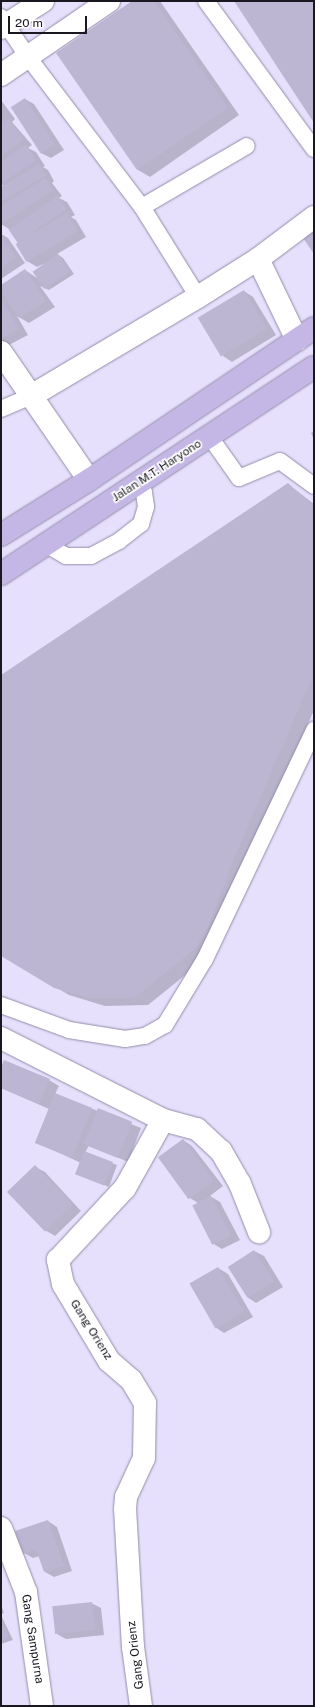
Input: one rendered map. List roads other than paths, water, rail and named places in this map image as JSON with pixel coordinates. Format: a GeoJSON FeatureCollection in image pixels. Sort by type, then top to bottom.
{"type":"FeatureCollection","features":[{"type":"Feature","properties":{"kind":"main road"},"geometry":{"type":"LineString","coordinates":[[1,535],[89,480],[306,334]]}},
{"type":"Feature","properties":{"kind":"main road","name":"Jalan M.T. Haryono"},"geometry":{"type":"LineString","coordinates":[[1,574],[47,545],[138,481],[210,437],[314,367]]}},
{"type":"Feature","properties":{"kind":"street"},"geometry":{"type":"LineString","coordinates":[[3,23],[43,1]]}},
{"type":"Feature","properties":{"kind":"street"},"geometry":{"type":"LineString","coordinates":[[1,74],[109,1]]}},
{"type":"Feature","properties":{"kind":"street"},"geometry":{"type":"LineString","coordinates":[[31,396],[198,297],[258,259],[314,217]]}},
{"type":"Feature","properties":{"kind":"street"},"geometry":{"type":"LineString","coordinates":[[258,259],[306,334]]}},
{"type":"Feature","properties":{"kind":"street"},"geometry":{"type":"LineString","coordinates":[[1,352],[89,480]]}},
{"type":"Feature","properties":{"kind":"street"},"geometry":{"type":"LineString","coordinates":[[2,1040],[163,1120],[197,1129],[221,1151],[240,1184],[259,1232]]}},
{"type":"Feature","properties":{"kind":"street","name":"Gang Orienz"},"geometry":{"type":"LineString","coordinates":[[141,1706],[133,1647],[125,1509],[126,1497],[144,1458],[145,1403],[131,1380],[109,1361],[63,1284],[58,1260],[125,1188],[163,1120]]}},
{"type":"Feature","properties":{"kind":"street","name":"Gang Sampurna"},"geometry":{"type":"LineString","coordinates":[[1,1528],[26,1592],[42,1706]]}},
{"type":"Feature","properties":{"kind":"lane"},"geometry":{"type":"LineString","coordinates":[[206,1],[314,149]]}},
{"type":"Feature","properties":{"kind":"lane"},"geometry":{"type":"LineString","coordinates":[[3,23],[142,207],[198,297]]}},
{"type":"Feature","properties":{"kind":"lane"},"geometry":{"type":"LineString","coordinates":[[142,207],[247,146]]}},
{"type":"Feature","properties":{"kind":"lane"},"geometry":{"type":"LineString","coordinates":[[1,410],[31,396]]}},
{"type":"Feature","properties":{"kind":"lane"},"geometry":{"type":"LineString","coordinates":[[210,437],[239,478],[280,461],[314,486]]}},
{"type":"Feature","properties":{"kind":"lane"},"geometry":{"type":"LineString","coordinates":[[47,545],[66,556],[91,556],[119,541],[141,524],[146,507],[144,492],[138,481]]}},
{"type":"Feature","properties":{"kind":"lane"},"geometry":{"type":"LineString","coordinates":[[1,1005],[69,1030],[125,1039],[145,1036],[165,1025],[205,959],[314,730]]}}]}
